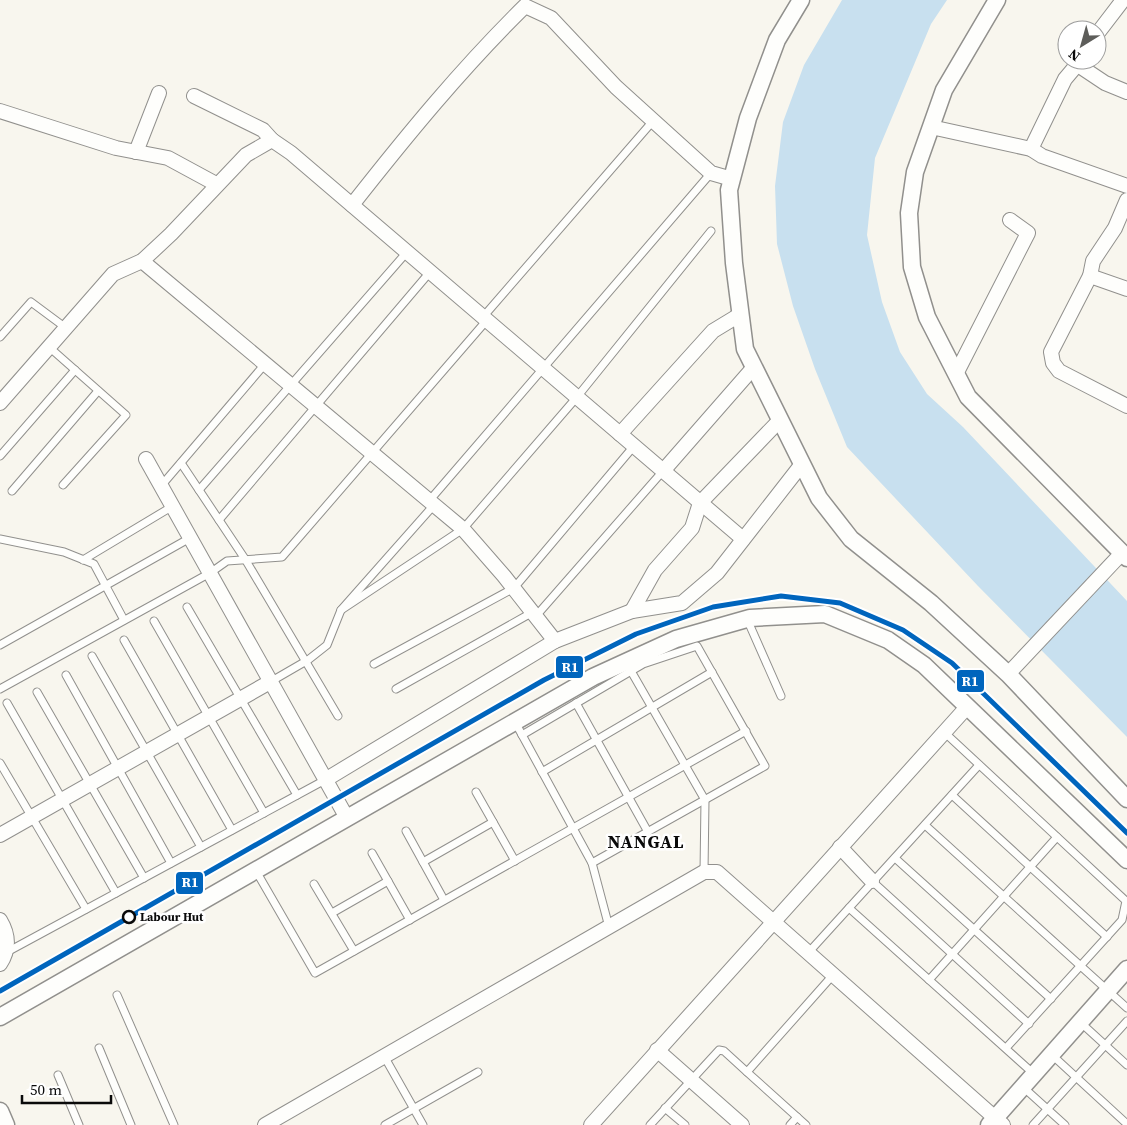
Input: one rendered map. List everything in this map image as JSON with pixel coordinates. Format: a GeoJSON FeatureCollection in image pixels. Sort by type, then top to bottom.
{"type":"FeatureCollection","features":[{"type":"Feature","properties":{"kind":"street"},"geometry":{"type":"LineString","coordinates":[[997,0],[944,90],[915,172],[909,212],[912,267],[927,317],[968,397],[1124,555],[1008,674]]}},
{"type":"Feature","properties":{"kind":"street"},"geometry":{"type":"LineString","coordinates":[[1107,21],[1123,0]]}},
{"type":"Feature","properties":{"kind":"street"},"geometry":{"type":"LineString","coordinates":[[795,2],[777,40],[748,118],[729,190],[745,349],[819,498],[850,539],[931,602],[1008,674],[1127,799]]}},
{"type":"Feature","properties":{"kind":"street"},"geometry":{"type":"LineString","coordinates":[[352,205],[422,116],[490,40],[525,6],[551,18],[616,87],[711,173],[732,179]]}},
{"type":"Feature","properties":{"kind":"street"},"geometry":{"type":"LineString","coordinates":[[1031,149],[1065,79],[1072,70]]}},
{"type":"Feature","properties":{"kind":"street"},"geometry":{"type":"LineString","coordinates":[[1089,70],[1105,83],[1127,92]]}},
{"type":"Feature","properties":{"kind":"street"},"geometry":{"type":"LineString","coordinates":[[136,152],[159,93]]}},
{"type":"Feature","properties":{"kind":"street"},"geometry":{"type":"LineString","coordinates":[[194,96],[263,130],[272,140],[291,153],[743,539]]}},
{"type":"Feature","properties":{"kind":"street"},"geometry":{"type":"LineString","coordinates":[[0,111],[116,148],[168,158],[216,184]]}},
{"type":"Feature","properties":{"kind":"street"},"geometry":{"type":"LineString","coordinates":[[931,127],[1031,149],[1042,156],[1127,186]]}},
{"type":"Feature","properties":{"kind":"street"},"geometry":{"type":"LineString","coordinates":[[0,403],[113,274],[142,260],[171,234],[246,154],[272,140]]}},
{"type":"Feature","properties":{"kind":"street"},"geometry":{"type":"LineString","coordinates":[[1127,200],[1115,228],[1093,261],[1090,276],[1050,352],[1053,363],[1059,371],[1127,406]]}},
{"type":"Feature","properties":{"kind":"street"},"geometry":{"type":"LineString","coordinates":[[956,374],[1028,232],[1010,220]]}},
{"type":"Feature","properties":{"kind":"street"},"geometry":{"type":"LineString","coordinates":[[142,260],[463,529],[514,588],[556,641]]}},
{"type":"Feature","properties":{"kind":"street"},"geometry":{"type":"LineString","coordinates":[[1090,276],[1127,288]]}},
{"type":"Feature","properties":{"kind":"street"},"geometry":{"type":"LineString","coordinates":[[620,434],[713,331],[741,314]]}},
{"type":"Feature","properties":{"kind":"street"},"geometry":{"type":"LineString","coordinates":[[663,471],[754,367]]}},
{"type":"Feature","properties":{"kind":"street"},"geometry":{"type":"LineString","coordinates":[[632,611],[656,570],[692,528],[700,503],[780,420]]}},
{"type":"Feature","properties":{"kind":"street"},"geometry":{"type":"LineString","coordinates":[[146,459],[347,818]]}},
{"type":"Feature","properties":{"kind":"street"},"geometry":{"type":"LineString","coordinates":[[325,780],[556,641],[632,611],[682,603],[717,573],[802,464]]}},
{"type":"Feature","properties":{"kind":"street"},"geometry":{"type":"LineString","coordinates":[[0,1017],[347,818],[518,728],[593,677],[676,639],[746,619],[825,614],[888,640],[924,665],[1127,860]]}},
{"type":"Feature","properties":{"kind":"street"},"geometry":{"type":"LineString","coordinates":[[1,832],[147,753],[270,682]]}},
{"type":"Feature","properties":{"kind":"street"},"geometry":{"type":"LineString","coordinates":[[591,1125],[967,707]]}},
{"type":"Feature","properties":{"kind":"street"},"geometry":{"type":"LineString","coordinates":[[840,848],[872,881]]}},
{"type":"Feature","properties":{"kind":"street"},"geometry":{"type":"LineString","coordinates":[[269,1124],[384,1055],[704,872],[717,872],[996,1123],[1028,1080],[1127,969]]}},
{"type":"Feature","properties":{"kind":"street"},"geometry":{"type":"LineString","coordinates":[[0,920],[4,927],[4,958]]}},
{"type":"Feature","properties":{"kind":"street"},"geometry":{"type":"LineString","coordinates":[[657,1050],[742,1125]]}},
{"type":"Feature","properties":{"kind":"street"},"geometry":{"type":"LineString","coordinates":[[0,1111],[6,1125]]}},
{"type":"Feature","properties":{"kind":"lane"},"geometry":{"type":"LineString","coordinates":[[0,689],[210,573],[227,561],[282,557],[654,121]]}},
{"type":"Feature","properties":{"kind":"lane"},"geometry":{"type":"LineString","coordinates":[[270,682],[306,661],[327,645],[341,610],[543,368],[711,173]]}},
{"type":"Feature","properties":{"kind":"lane"},"geometry":{"type":"LineString","coordinates":[[341,610],[463,529],[576,397],[712,230]]}},
{"type":"Feature","properties":{"kind":"lane"},"geometry":{"type":"LineString","coordinates":[[199,490],[407,252]]}},
{"type":"Feature","properties":{"kind":"lane"},"geometry":{"type":"LineString","coordinates":[[219,520],[430,272]]}},
{"type":"Feature","properties":{"kind":"lane"},"geometry":{"type":"LineString","coordinates":[[0,337],[31,302],[66,328]]}},
{"type":"Feature","properties":{"kind":"lane"},"geometry":{"type":"LineString","coordinates":[[49,347],[126,415],[63,485]]}},
{"type":"Feature","properties":{"kind":"lane"},"geometry":{"type":"LineString","coordinates":[[161,486],[265,364]]}},
{"type":"Feature","properties":{"kind":"lane"},"geometry":{"type":"LineString","coordinates":[[0,456],[75,370]]}},
{"type":"Feature","properties":{"kind":"lane"},"geometry":{"type":"LineString","coordinates":[[12,491],[98,391]]}},
{"type":"Feature","properties":{"kind":"lane"},"geometry":{"type":"LineString","coordinates":[[374,664],[514,588],[634,446]]}},
{"type":"Feature","properties":{"kind":"lane"},"geometry":{"type":"LineString","coordinates":[[181,463],[245,559],[338,716]]}},
{"type":"Feature","properties":{"kind":"lane"},"geometry":{"type":"LineString","coordinates":[[396,689],[534,614],[663,471]]}},
{"type":"Feature","properties":{"kind":"lane"},"geometry":{"type":"LineString","coordinates":[[83,560],[172,506]]}},
{"type":"Feature","properties":{"kind":"lane"},"geometry":{"type":"LineString","coordinates":[[0,645],[190,538]]}},
{"type":"Feature","properties":{"kind":"lane"},"geometry":{"type":"LineString","coordinates":[[0,539],[64,552],[94,564],[124,620]]}},
{"type":"Feature","properties":{"kind":"lane"},"geometry":{"type":"LineString","coordinates":[[187,607],[297,795]]}},
{"type":"Feature","properties":{"kind":"lane"},"geometry":{"type":"LineString","coordinates":[[746,619],[781,696]]}},
{"type":"Feature","properties":{"kind":"lane"},"geometry":{"type":"LineString","coordinates":[[154,621],[264,813]]}},
{"type":"Feature","properties":{"kind":"lane"},"geometry":{"type":"LineString","coordinates":[[124,640],[232,830]]}},
{"type":"Feature","properties":{"kind":"lane"},"geometry":{"type":"LineString","coordinates":[[592,863],[765,766],[698,646],[643,664],[576,703],[518,728],[592,863],[609,927]]}},
{"type":"Feature","properties":{"kind":"lane"},"geometry":{"type":"LineString","coordinates":[[92,656],[201,847]]}},
{"type":"Feature","properties":{"kind":"lane"},"geometry":{"type":"LineString","coordinates":[[631,672],[705,800],[704,872]]}},
{"type":"Feature","properties":{"kind":"lane"},"geometry":{"type":"LineString","coordinates":[[542,772],[712,672]]}},
{"type":"Feature","properties":{"kind":"lane"},"geometry":{"type":"LineString","coordinates":[[66,675],[172,863]]}},
{"type":"Feature","properties":{"kind":"lane"},"geometry":{"type":"LineString","coordinates":[[37,692],[144,878]]}},
{"type":"Feature","properties":{"kind":"lane"},"geometry":{"type":"LineString","coordinates":[[7,703],[116,893]]}},
{"type":"Feature","properties":{"kind":"lane"},"geometry":{"type":"LineString","coordinates":[[576,703],[648,832]]}},
{"type":"Feature","properties":{"kind":"lane"},"geometry":{"type":"LineString","coordinates":[[256,870],[314,974],[746,731]]}},
{"type":"Feature","properties":{"kind":"lane"},"geometry":{"type":"LineString","coordinates":[[944,732],[1126,901],[1122,920],[1006,1048]]}},
{"type":"Feature","properties":{"kind":"lane"},"geometry":{"type":"LineString","coordinates":[[0,763],[86,909]]}},
{"type":"Feature","properties":{"kind":"lane"},"geometry":{"type":"LineString","coordinates":[[808,953],[980,765]]}},
{"type":"Feature","properties":{"kind":"lane"},"geometry":{"type":"LineString","coordinates":[[4,958],[86,909],[325,780]]}},
{"type":"Feature","properties":{"kind":"lane"},"geometry":{"type":"LineString","coordinates":[[476,792],[515,861]]}},
{"type":"Feature","properties":{"kind":"lane"},"geometry":{"type":"LineString","coordinates":[[952,795],[1107,936]]}},
{"type":"Feature","properties":{"kind":"lane"},"geometry":{"type":"LineString","coordinates":[[423,862],[493,822]]}},
{"type":"Feature","properties":{"kind":"lane"},"geometry":{"type":"LineString","coordinates":[[925,825],[1127,1008]]}},
{"type":"Feature","properties":{"kind":"lane"},"geometry":{"type":"LineString","coordinates":[[406,832],[444,900]]}},
{"type":"Feature","properties":{"kind":"lane"},"geometry":{"type":"LineString","coordinates":[[929,980],[1057,837]]}},
{"type":"Feature","properties":{"kind":"lane"},"geometry":{"type":"LineString","coordinates":[[372,853],[410,920]]}},
{"type":"Feature","properties":{"kind":"lane"},"geometry":{"type":"LineString","coordinates":[[895,858],[1051,999]]}},
{"type":"Feature","properties":{"kind":"lane"},"geometry":{"type":"LineString","coordinates":[[332,913],[388,881]]}},
{"type":"Feature","properties":{"kind":"lane"},"geometry":{"type":"LineString","coordinates":[[872,881],[1029,1024]]}},
{"type":"Feature","properties":{"kind":"lane"},"geometry":{"type":"LineString","coordinates":[[314,884],[354,951]]}},
{"type":"Feature","properties":{"kind":"lane"},"geometry":{"type":"LineString","coordinates":[[849,908],[1006,1048],[1048,1109],[1065,1125]]}},
{"type":"Feature","properties":{"kind":"lane"},"geometry":{"type":"LineString","coordinates":[[747,1072],[833,975]]}},
{"type":"Feature","properties":{"kind":"lane"},"geometry":{"type":"LineString","coordinates":[[117,995],[174,1125]]}},
{"type":"Feature","properties":{"kind":"lane"},"geometry":{"type":"LineString","coordinates":[[1033,1125],[1127,1021]]}},
{"type":"Feature","properties":{"kind":"lane"},"geometry":{"type":"LineString","coordinates":[[1080,1022],[1127,1065]]}},
{"type":"Feature","properties":{"kind":"lane"},"geometry":{"type":"LineString","coordinates":[[99,1048],[131,1125]]}},
{"type":"Feature","properties":{"kind":"lane"},"geometry":{"type":"LineString","coordinates":[[650,1125],[719,1050],[724,1051],[806,1125]]}},
{"type":"Feature","properties":{"kind":"lane"},"geometry":{"type":"LineString","coordinates":[[1051,1054],[1127,1124]]}},
{"type":"Feature","properties":{"kind":"lane"},"geometry":{"type":"LineString","coordinates":[[384,1055],[424,1125]]}},
{"type":"Feature","properties":{"kind":"lane"},"geometry":{"type":"LineString","coordinates":[[385,1125],[478,1072]]}},
{"type":"Feature","properties":{"kind":"lane"},"geometry":{"type":"LineString","coordinates":[[58,1075],[79,1125]]}},
{"type":"Feature","properties":{"kind":"lane"},"geometry":{"type":"LineString","coordinates":[[665,1108],[685,1125]]}},
{"type":"Feature","properties":{"kind":"lane"},"geometry":{"type":"LineString","coordinates":[[790,1125],[797,1117]]}},
{"type":"Feature","properties":{"kind":"water"},"geometry":{"type":"Polygon","coordinates":[[[842,0],[947,0],[931,24],[875,158],[867,235],[882,302],[900,352],[927,394],[963,427],[1127,601],[1127,737],[978,586],[847,447],[815,369],[793,306],[777,244],[775,186],[783,122],[804,65],[842,0]]]}},
{"type":"Feature","properties":{"kind":"transit line","name":"R1"},"geometry":{"type":"LineString","coordinates":[[0,991],[544,680],[636,634],[713,607],[781,596],[840,603],[903,630],[952,663],[1127,833]]}},
{"type":"Feature","properties":{"kind":"place","name":"Labour Hut"},"geometry":{"type":"Point","coordinates":[129,917]}},
{"type":"Feature","properties":{"kind":"district","name":"NANGAL"},"geometry":{"type":"Point","coordinates":[646,842]}}]}
